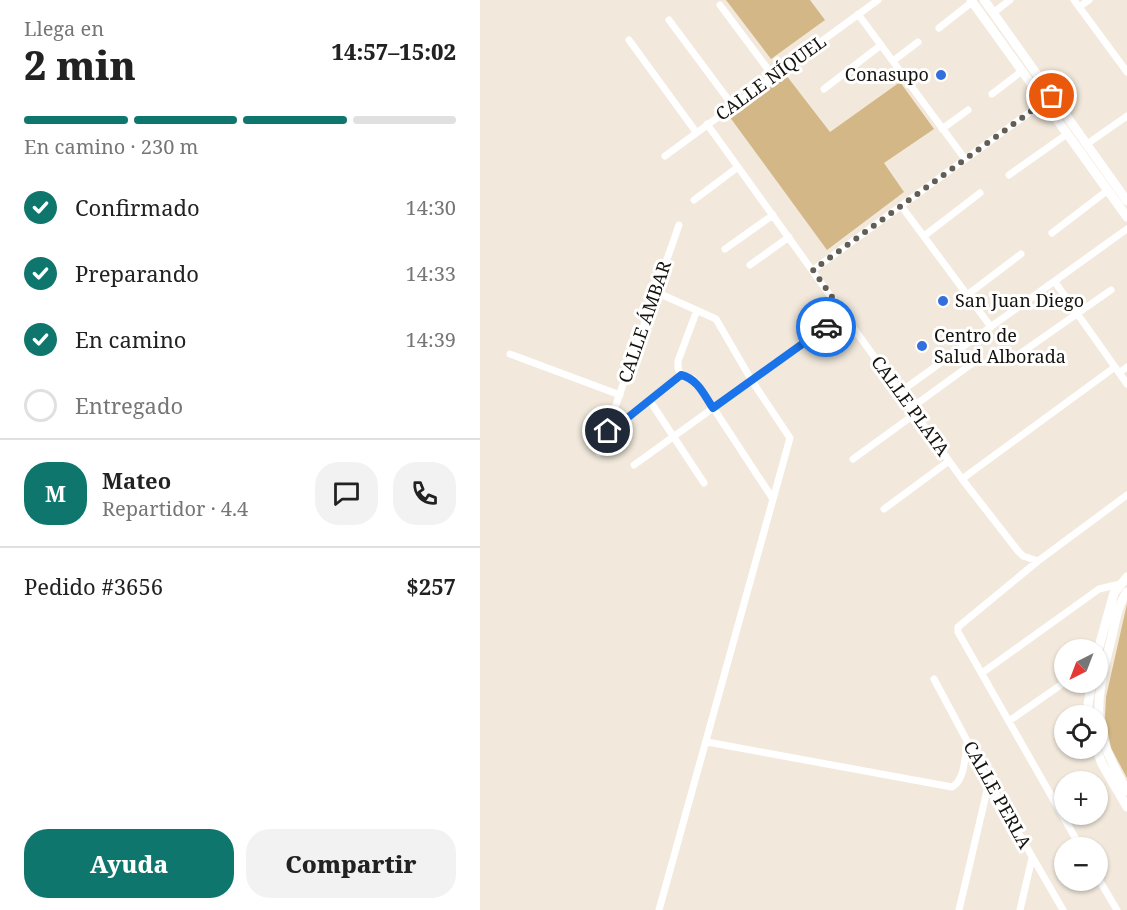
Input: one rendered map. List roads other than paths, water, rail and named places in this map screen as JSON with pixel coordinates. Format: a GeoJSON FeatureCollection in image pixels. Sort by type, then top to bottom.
{"type":"FeatureCollection","features":[{"type":"Feature","properties":{"kind":"street","name":"CALLE NÍQUEL"},"geometry":{"type":"LineString","coordinates":[[664,156],[878,0]]}},
{"type":"Feature","properties":{"kind":"street"},"geometry":{"type":"LineString","coordinates":[[984,0],[1127,201]]}},
{"type":"Feature","properties":{"kind":"street"},"geometry":{"type":"LineString","coordinates":[[993,13],[1010,0]]}},
{"type":"Feature","properties":{"kind":"street"},"geometry":{"type":"LineString","coordinates":[[1074,0],[1127,72]]}},
{"type":"Feature","properties":{"kind":"street"},"geometry":{"type":"LineString","coordinates":[[1079,7],[1089,0]]}},
{"type":"Feature","properties":{"kind":"street"},"geometry":{"type":"LineString","coordinates":[[939,28],[972,1],[1127,217]]}},
{"type":"Feature","properties":{"kind":"street"},"geometry":{"type":"LineString","coordinates":[[720,5],[773,76]]}},
{"type":"Feature","properties":{"kind":"street"},"geometry":{"type":"LineString","coordinates":[[858,14],[965,159]]}},
{"type":"Feature","properties":{"kind":"street"},"geometry":{"type":"LineString","coordinates":[[669,20],[733,106]]}},
{"type":"Feature","properties":{"kind":"street"},"geometry":{"type":"LineString","coordinates":[[629,40],[696,132]]}},
{"type":"Feature","properties":{"kind":"street"},"geometry":{"type":"LineString","coordinates":[[893,61],[918,42]]}},
{"type":"Feature","properties":{"kind":"street"},"geometry":{"type":"LineString","coordinates":[[824,89],[881,45]]}},
{"type":"Feature","properties":{"kind":"street"},"geometry":{"type":"LineString","coordinates":[[1120,62],[1127,57]]}},
{"type":"Feature","properties":{"kind":"street"},"geometry":{"type":"LineString","coordinates":[[992,94],[1022,71]]}},
{"type":"Feature","properties":{"kind":"street"},"geometry":{"type":"LineString","coordinates":[[813,270],[1052,96]]}},
{"type":"Feature","properties":{"kind":"street"},"geometry":{"type":"LineString","coordinates":[[942,129],[968,110]]}},
{"type":"Feature","properties":{"kind":"street"},"geometry":{"type":"LineString","coordinates":[[1087,144],[1127,116]]}},
{"type":"Feature","properties":{"kind":"street","name":"CALLE PLATA"},"geometry":{"type":"LineString","coordinates":[[707,124],[962,479],[1018,551],[1038,561]]}},
{"type":"Feature","properties":{"kind":"street"},"geometry":{"type":"LineString","coordinates":[[1009,175],[1067,134]]}},
{"type":"Feature","properties":{"kind":"street"},"geometry":{"type":"LineString","coordinates":[[694,200],[738,167]]}},
{"type":"Feature","properties":{"kind":"street"},"geometry":{"type":"LineString","coordinates":[[1052,233],[1108,190]]}},
{"type":"Feature","properties":{"kind":"street"},"geometry":{"type":"LineString","coordinates":[[924,236],[980,194]]}},
{"type":"Feature","properties":{"kind":"street"},"geometry":{"type":"LineString","coordinates":[[902,207],[991,327]]}},
{"type":"Feature","properties":{"kind":"street"},"geometry":{"type":"LineString","coordinates":[[725,249],[773,215]]}},
{"type":"Feature","properties":{"kind":"street","name":"CALLE ÁMBAR"},"geometry":{"type":"LineString","coordinates":[[599,453],[679,225]]}},
{"type":"Feature","properties":{"kind":"street"},"geometry":{"type":"LineString","coordinates":[[900,392],[1127,229]]}},
{"type":"Feature","properties":{"kind":"street"},"geometry":{"type":"LineString","coordinates":[[750,265],[789,237]]}},
{"type":"Feature","properties":{"kind":"street"},"geometry":{"type":"LineString","coordinates":[[967,295],[1021,254]]}},
{"type":"Feature","properties":{"kind":"street"},"geometry":{"type":"LineString","coordinates":[[1055,282],[1127,384]]}},
{"type":"Feature","properties":{"kind":"street"},"geometry":{"type":"LineString","coordinates":[[1014,358],[1111,290]]}},
{"type":"Feature","properties":{"kind":"street"},"geometry":{"type":"LineString","coordinates":[[656,292],[716,319],[752,381],[790,438],[659,910]]}},
{"type":"Feature","properties":{"kind":"street"},"geometry":{"type":"LineString","coordinates":[[697,310],[678,361],[678,368],[681,375],[697,383],[773,500]]}},
{"type":"Feature","properties":{"kind":"street"},"geometry":{"type":"LineString","coordinates":[[634,465],[844,314]]}},
{"type":"Feature","properties":{"kind":"street"},"geometry":{"type":"LineString","coordinates":[[510,354],[620,395]]}},
{"type":"Feature","properties":{"kind":"street"},"geometry":{"type":"LineString","coordinates":[[853,459],[977,360]]}},
{"type":"Feature","properties":{"kind":"street"},"geometry":{"type":"LineString","coordinates":[[962,479],[1117,370],[1127,367]]}},
{"type":"Feature","properties":{"kind":"street"},"geometry":{"type":"LineString","coordinates":[[608,431],[681,375]]}},
{"type":"Feature","properties":{"kind":"street"},"geometry":{"type":"LineString","coordinates":[[650,401],[704,483]]}},
{"type":"Feature","properties":{"kind":"street"},"geometry":{"type":"LineString","coordinates":[[884,509],[950,461]]}},
{"type":"Feature","properties":{"kind":"street"},"geometry":{"type":"LineString","coordinates":[[1075,837],[958,632],[958,627],[1038,561],[1127,495]]}},
{"type":"Feature","properties":{"kind":"street"},"geometry":{"type":"LineString","coordinates":[[982,673],[1099,589],[1125,584]]}},
{"type":"Feature","properties":{"kind":"street"},"geometry":{"type":"LineString","coordinates":[[1101,639],[1108,610],[1125,584]]}},
{"type":"Feature","properties":{"kind":"street"},"geometry":{"type":"LineString","coordinates":[[1108,650],[1125,584]]}},
{"type":"Feature","properties":{"kind":"street","name":"CALLE PERLA"},"geometry":{"type":"LineString","coordinates":[[934,679],[967,743],[1063,910]]}},
{"type":"Feature","properties":{"kind":"street"},"geometry":{"type":"LineString","coordinates":[[1009,721],[1054,690]]}},
{"type":"Feature","properties":{"kind":"street"},"geometry":{"type":"LineString","coordinates":[[1100,693],[1098,722],[1109,759],[1127,791]]}},
{"type":"Feature","properties":{"kind":"street"},"geometry":{"type":"LineString","coordinates":[[707,742],[952,788],[958,785],[961,779],[967,743]]}},
{"type":"Feature","properties":{"kind":"street"},"geometry":{"type":"LineString","coordinates":[[1100,759],[1127,807]]}},
{"type":"Feature","properties":{"kind":"street"},"geometry":{"type":"LineString","coordinates":[[959,910],[989,782]]}},
{"type":"Feature","properties":{"kind":"street"},"geometry":{"type":"LineString","coordinates":[[1020,910],[1032,858]]}},
{"type":"Feature","properties":{"kind":"street"},"geometry":{"type":"LineString","coordinates":[[1105,891],[1116,910]]}},
{"type":"Feature","properties":{"kind":"place","name":"Conasupo"},"geometry":{"type":"Point","coordinates":[941,75]}},
{"type":"Feature","properties":{"kind":"place","name":"San Juan Diego"},"geometry":{"type":"Point","coordinates":[943,301]}},
{"type":"Feature","properties":{"kind":"place","name":"Centro de Salud Alborada"},"geometry":{"type":"Point","coordinates":[922,346]}}]}
